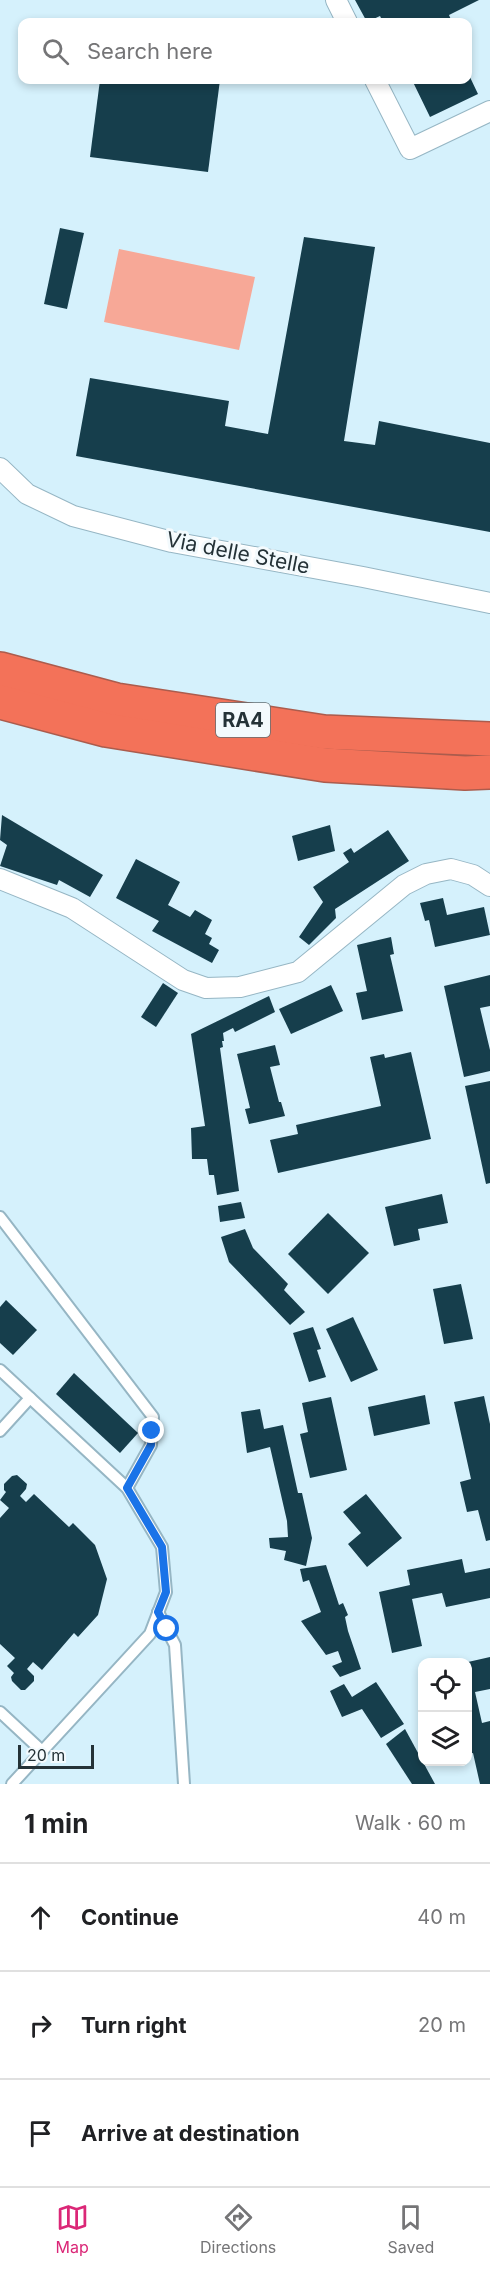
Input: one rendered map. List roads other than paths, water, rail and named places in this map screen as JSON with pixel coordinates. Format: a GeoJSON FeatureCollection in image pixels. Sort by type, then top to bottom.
{"type":"FeatureCollection","features":[{"type":"Feature","properties":{"kind":"highway","name":"RA4"},"geometry":{"type":"LineString","coordinates":[[0,669],[116,700],[324,732],[490,739]]}},
{"type":"Feature","properties":{"kind":"highway","name":"RA4"},"geometry":{"type":"LineString","coordinates":[[0,702],[106,730],[326,765],[465,773],[490,772]]}},
{"type":"Feature","properties":{"kind":"street"},"geometry":{"type":"LineString","coordinates":[[336,0],[346,18]]}},
{"type":"Feature","properties":{"kind":"street"},"geometry":{"type":"LineString","coordinates":[[377,84],[410,149],[490,111]]}},
{"type":"Feature","properties":{"kind":"street","name":"Via delle Stelle"},"geometry":{"type":"LineString","coordinates":[[0,468],[27,494],[73,516],[172,542],[490,603]]}},
{"type":"Feature","properties":{"kind":"street"},"geometry":{"type":"LineString","coordinates":[[0,879],[72,908],[183,980],[206,988],[240,987],[298,972],[404,885],[426,874],[451,869],[473,875],[490,886]]}},
{"type":"Feature","properties":{"kind":"lane"},"geometry":{"type":"LineString","coordinates":[[0,1217],[153,1417],[151,1445],[127,1488]]}},
{"type":"Feature","properties":{"kind":"lane"},"geometry":{"type":"LineString","coordinates":[[0,1370],[127,1488],[162,1547],[166,1592],[150,1634],[12,1784]]}},
{"type":"Feature","properties":{"kind":"lane"},"geometry":{"type":"LineString","coordinates":[[0,1431],[30,1398]]}},
{"type":"Feature","properties":{"kind":"lane"},"geometry":{"type":"LineString","coordinates":[[158,1612],[175,1645],[184,1784]]}},
{"type":"Feature","properties":{"kind":"lane"},"geometry":{"type":"LineString","coordinates":[[0,1712],[42,1751]]}}]}
